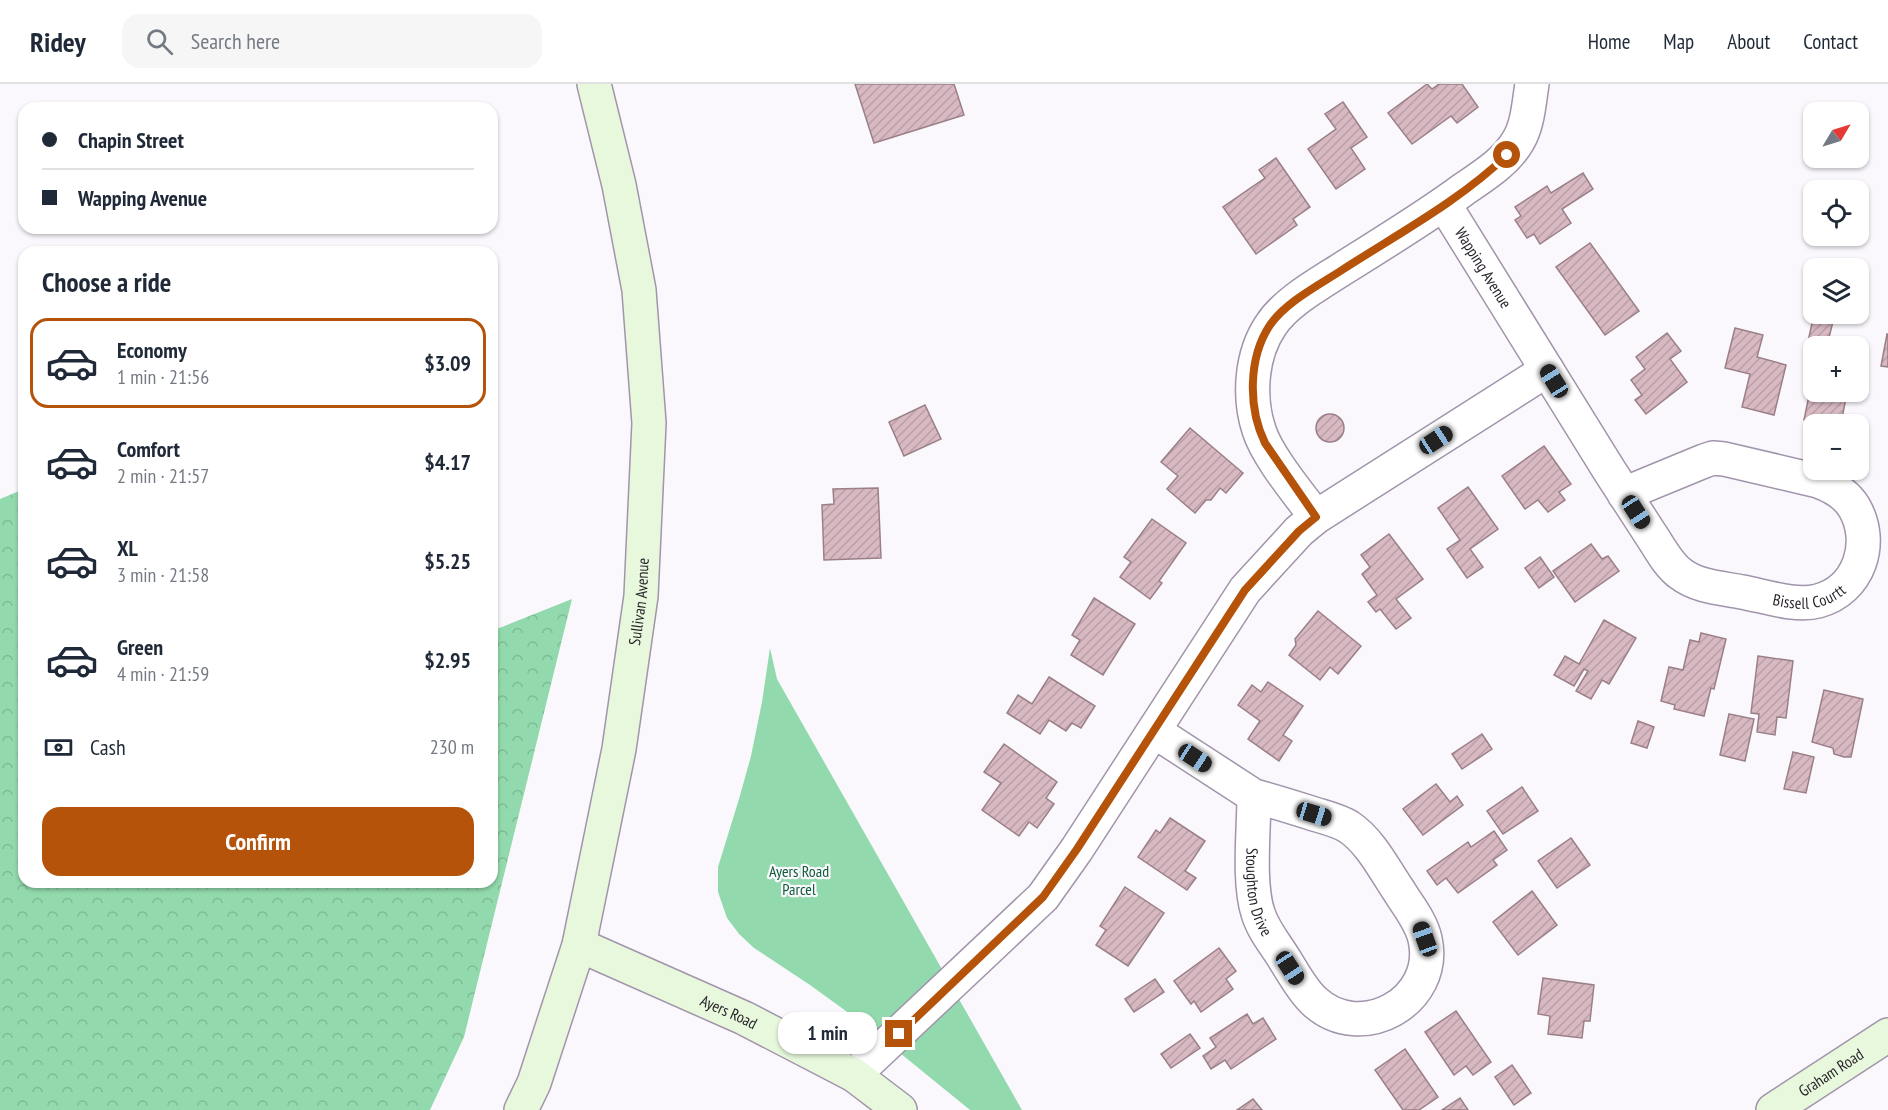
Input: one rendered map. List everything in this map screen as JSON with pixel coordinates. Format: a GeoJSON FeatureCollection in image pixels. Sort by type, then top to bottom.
{"type":"FeatureCollection","features":[{"type":"Feature","properties":{"kind":"main road","name":"Sullivan Avenue"},"geometry":{"type":"LineString","coordinates":[[521,1110],[534,1083],[579,945],[619,749],[641,596],[649,423],[639,291],[619,185],[594,84]]}},
{"type":"Feature","properties":{"kind":"main road","name":"Ayers Road"},"geometry":{"type":"LineString","coordinates":[[579,945],[744,1018],[854,1075],[900,1110]]}},
{"type":"Feature","properties":{"kind":"main road","name":"Graham Road"},"geometry":{"type":"LineString","coordinates":[[1773,1110],[1888,1035]]}},
{"type":"Feature","properties":{"kind":"street"},"geometry":{"type":"LineString","coordinates":[[1316,517],[1272,455],[1259,431],[1254,410],[1254,369],[1264,335],[1278,315],[1305,293],[1444,204],[1495,166],[1517,143],[1523,131],[1532,84]]}},
{"type":"Feature","properties":{"kind":"street","name":"Wapping Avenue"},"geometry":{"type":"LineString","coordinates":[[1444,204],[1547,370]]}},
{"type":"Feature","properties":{"kind":"street"},"geometry":{"type":"LineString","coordinates":[[854,1075],[1043,897],[1245,590],[1299,531],[1316,517],[1547,370]]}},
{"type":"Feature","properties":{"kind":"street","name":"Bissell Courtt"},"geometry":{"type":"LineString","coordinates":[[1547,370],[1624,494],[1670,564],[1681,574],[1695,582],[1800,603],[1816,602],[1843,589],[1854,576],[1861,562],[1864,546],[1862,525],[1854,506],[1832,486],[1818,481],[1713,458],[1624,494]]}},
{"type":"Feature","properties":{"kind":"street","name":"Stoughton Drive"},"geometry":{"type":"LineString","coordinates":[[1154,731],[1254,796],[1334,820],[1349,827],[1362,838],[1419,924],[1425,939],[1424,970],[1417,986],[1407,999],[1394,1009],[1378,1016],[1362,1019],[1345,1017],[1328,1011],[1314,1001],[1277,948],[1264,928],[1255,898],[1253,884],[1254,796]]}},
{"type":"Feature","properties":{"kind":"green space"},"geometry":{"type":"Polygon","coordinates":[[[18,492],[18,888],[498,888],[498,629],[572,599],[464,1037],[430,1110],[0,1110],[0,499],[18,492]]]}},
{"type":"Feature","properties":{"kind":"green space","name":"Ayers Road Parcel"},"geometry":{"type":"Polygon","coordinates":[[[770,648],[777,679],[1022,1110],[970,1110],[868,1027],[754,948],[727,918],[718,892],[718,867],[751,756],[770,648]]]}},
{"type":"Feature","properties":{"kind":"building"},"geometry":{"type":"Polygon","coordinates":[[[855,84],[954,84],[964,115],[874,143],[855,84]]]}},
{"type":"Feature","properties":{"kind":"building"},"geometry":{"type":"Polygon","coordinates":[[[1427,84],[1432,89],[1439,84],[1462,84],[1478,107],[1457,123],[1451,116],[1412,144],[1388,113],[1427,84]]]}},
{"type":"Feature","properties":{"kind":"building"},"geometry":{"type":"Polygon","coordinates":[[[1343,102],[1367,137],[1351,148],[1365,169],[1336,189],[1308,149],[1336,129],[1325,114],[1343,102]]]}},
{"type":"Feature","properties":{"kind":"building"},"geometry":{"type":"Polygon","coordinates":[[[1276,158],[1310,207],[1293,219],[1297,225],[1256,254],[1223,207],[1265,178],[1259,170],[1276,158]]]}},
{"type":"Feature","properties":{"kind":"building"},"geometry":{"type":"Polygon","coordinates":[[[1583,173],[1593,189],[1562,209],[1571,223],[1540,244],[1534,234],[1527,238],[1515,220],[1521,216],[1515,207],[1547,186],[1551,193],[1583,173]]]}},
{"type":"Feature","properties":{"kind":"building"},"geometry":{"type":"Polygon","coordinates":[[[1590,243],[1639,311],[1605,335],[1556,267],[1590,243]]]}},
{"type":"Feature","properties":{"kind":"building"},"geometry":{"type":"Polygon","coordinates":[[[1812,324],[1832,324],[1829,336],[1809,336],[1812,324]]]}},
{"type":"Feature","properties":{"kind":"building"},"geometry":{"type":"Polygon","coordinates":[[[1735,328],[1763,335],[1757,357],[1786,365],[1774,415],[1742,407],[1750,374],[1725,368],[1735,328]]]}},
{"type":"Feature","properties":{"kind":"building"},"geometry":{"type":"Polygon","coordinates":[[[1667,333],[1681,351],[1670,359],[1687,382],[1646,414],[1635,400],[1642,395],[1631,380],[1645,369],[1636,357],[1667,333]]]}},
{"type":"Feature","properties":{"kind":"building"},"geometry":{"type":"Polygon","coordinates":[[[1888,334],[1888,367],[1881,366],[1888,334]]]}},
{"type":"Feature","properties":{"kind":"building"},"geometry":{"type":"Polygon","coordinates":[[[1808,402],[1845,402],[1843,414],[1805,414],[1808,402]]]}},
{"type":"Feature","properties":{"kind":"building"},"geometry":{"type":"Polygon","coordinates":[[[925,405],[941,439],[904,456],[889,422],[925,405]]]}},
{"type":"Feature","properties":{"kind":"building"},"geometry":{"type":"Polygon","coordinates":[[[1330,414],[1340,418],[1344,428],[1340,438],[1330,442],[1320,438],[1316,428],[1320,418],[1330,414]]]}},
{"type":"Feature","properties":{"kind":"building"},"geometry":{"type":"Polygon","coordinates":[[[1190,428],[1243,473],[1226,493],[1220,488],[1211,500],[1206,500],[1195,513],[1167,489],[1178,476],[1161,462],[1190,428]]]}},
{"type":"Feature","properties":{"kind":"building"},"geometry":{"type":"Polygon","coordinates":[[[1544,446],[1571,484],[1559,492],[1565,500],[1548,512],[1538,500],[1525,509],[1502,476],[1544,446]]]}},
{"type":"Feature","properties":{"kind":"building"},"geometry":{"type":"Polygon","coordinates":[[[1468,487],[1498,529],[1470,549],[1483,567],[1467,578],[1447,549],[1460,540],[1438,508],[1468,487]]]}},
{"type":"Feature","properties":{"kind":"building"},"geometry":{"type":"Polygon","coordinates":[[[878,488],[881,558],[824,560],[822,505],[834,504],[833,489],[878,488]]]}},
{"type":"Feature","properties":{"kind":"building"},"geometry":{"type":"Polygon","coordinates":[[[1152,519],[1186,543],[1159,581],[1162,583],[1150,599],[1120,577],[1131,562],[1124,557],[1152,519]]]}},
{"type":"Feature","properties":{"kind":"building"},"geometry":{"type":"Polygon","coordinates":[[[1389,534],[1423,579],[1396,599],[1411,618],[1396,629],[1380,609],[1376,612],[1368,602],[1377,595],[1362,574],[1370,567],[1361,555],[1389,534]]]}},
{"type":"Feature","properties":{"kind":"building"},"geometry":{"type":"Polygon","coordinates":[[[1591,544],[1602,559],[1608,556],[1619,571],[1575,602],[1553,571],[1591,544]]]}},
{"type":"Feature","properties":{"kind":"building"},"geometry":{"type":"Polygon","coordinates":[[[1540,557],[1554,577],[1539,588],[1525,568],[1540,557]]]}},
{"type":"Feature","properties":{"kind":"building"},"geometry":{"type":"Polygon","coordinates":[[[1094,598],[1135,624],[1103,675],[1071,655],[1080,640],[1072,635],[1094,598]]]}},
{"type":"Feature","properties":{"kind":"building"},"geometry":{"type":"Polygon","coordinates":[[[1318,611],[1361,646],[1338,674],[1330,667],[1320,680],[1289,655],[1296,645],[1295,639],[1318,611]]]}},
{"type":"Feature","properties":{"kind":"building"},"geometry":{"type":"Polygon","coordinates":[[[1604,620],[1636,638],[1609,684],[1602,680],[1591,699],[1576,691],[1588,671],[1584,669],[1574,686],[1554,675],[1565,656],[1579,664],[1604,620]]]}},
{"type":"Feature","properties":{"kind":"building"},"geometry":{"type":"Polygon","coordinates":[[[1701,633],[1726,639],[1714,689],[1711,688],[1704,716],[1674,709],[1675,705],[1661,701],[1669,667],[1683,670],[1690,640],[1699,642],[1701,633]]]}},
{"type":"Feature","properties":{"kind":"building"},"geometry":{"type":"Polygon","coordinates":[[[1758,656],[1793,661],[1786,718],[1777,717],[1775,735],[1757,732],[1759,714],[1751,713],[1758,656]]]}},
{"type":"Feature","properties":{"kind":"building"},"geometry":{"type":"Polygon","coordinates":[[[1049,677],[1095,706],[1081,728],[1072,723],[1066,731],[1049,720],[1040,734],[1007,713],[1018,695],[1032,704],[1049,677]]]}},
{"type":"Feature","properties":{"kind":"building"},"geometry":{"type":"Polygon","coordinates":[[[1268,682],[1303,706],[1283,735],[1292,741],[1279,761],[1248,739],[1260,721],[1238,705],[1252,685],[1261,692],[1268,682]]]}},
{"type":"Feature","properties":{"kind":"building"},"geometry":{"type":"Polygon","coordinates":[[[1824,690],[1863,699],[1851,757],[1834,754],[1833,748],[1812,742],[1824,690]]]}},
{"type":"Feature","properties":{"kind":"building"},"geometry":{"type":"Polygon","coordinates":[[[1729,714],[1754,719],[1745,761],[1720,755],[1729,714]]]}},
{"type":"Feature","properties":{"kind":"building"},"geometry":{"type":"Polygon","coordinates":[[[1638,721],[1654,727],[1647,748],[1631,743],[1638,721]]]}},
{"type":"Feature","properties":{"kind":"building"},"geometry":{"type":"Polygon","coordinates":[[[1482,734],[1492,749],[1462,769],[1452,754],[1482,734]]]}},
{"type":"Feature","properties":{"kind":"building"},"geometry":{"type":"Polygon","coordinates":[[[1004,744],[1057,782],[1046,798],[1054,804],[1037,828],[1029,822],[1019,836],[982,810],[1001,783],[984,772],[1004,744]]]}},
{"type":"Feature","properties":{"kind":"building"},"geometry":{"type":"Polygon","coordinates":[[[1793,752],[1814,757],[1806,793],[1784,789],[1793,752]]]}},
{"type":"Feature","properties":{"kind":"building"},"geometry":{"type":"Polygon","coordinates":[[[1436,784],[1450,802],[1457,796],[1463,805],[1423,835],[1403,809],[1436,784]]]}},
{"type":"Feature","properties":{"kind":"building"},"geometry":{"type":"Polygon","coordinates":[[[1522,787],[1538,811],[1503,834],[1487,811],[1522,787]]]}},
{"type":"Feature","properties":{"kind":"building"},"geometry":{"type":"Polygon","coordinates":[[[1170,818],[1205,841],[1185,871],[1196,878],[1187,890],[1138,857],[1156,830],[1160,833],[1170,818]]]}},
{"type":"Feature","properties":{"kind":"building"},"geometry":{"type":"Polygon","coordinates":[[[1494,831],[1507,850],[1493,860],[1497,865],[1458,893],[1446,878],[1437,885],[1427,871],[1468,842],[1471,847],[1494,831]]]}},
{"type":"Feature","properties":{"kind":"building"},"geometry":{"type":"Polygon","coordinates":[[[1571,838],[1590,865],[1557,888],[1538,861],[1571,838]]]}},
{"type":"Feature","properties":{"kind":"building"},"geometry":{"type":"Polygon","coordinates":[[[1125,887],[1164,913],[1128,966],[1096,945],[1106,930],[1100,926],[1125,887]]]}},
{"type":"Feature","properties":{"kind":"building"},"geometry":{"type":"Polygon","coordinates":[[[1532,891],[1557,925],[1518,955],[1493,922],[1532,891]]]}},
{"type":"Feature","properties":{"kind":"building"},"geometry":{"type":"Polygon","coordinates":[[[1219,948],[1236,971],[1226,979],[1233,989],[1201,1012],[1194,1001],[1191,1004],[1174,981],[1219,948]]]}},
{"type":"Feature","properties":{"kind":"building"},"geometry":{"type":"Polygon","coordinates":[[[1543,978],[1594,985],[1590,1021],[1584,1021],[1582,1038],[1548,1034],[1550,1016],[1538,1014],[1543,978]]]}},
{"type":"Feature","properties":{"kind":"building"},"geometry":{"type":"Polygon","coordinates":[[[1155,979],[1164,992],[1134,1012],[1125,999],[1155,979]]]}},
{"type":"Feature","properties":{"kind":"building"},"geometry":{"type":"Polygon","coordinates":[[[1456,1011],[1491,1062],[1473,1075],[1466,1066],[1454,1075],[1425,1032],[1456,1011]]]}},
{"type":"Feature","properties":{"kind":"building"},"geometry":{"type":"Polygon","coordinates":[[[1247,1014],[1253,1024],[1263,1018],[1276,1039],[1231,1069],[1225,1060],[1211,1069],[1203,1056],[1216,1047],[1210,1038],[1247,1014]]]}},
{"type":"Feature","properties":{"kind":"building"},"geometry":{"type":"Polygon","coordinates":[[[1190,1034],[1200,1048],[1171,1068],[1161,1054],[1190,1034]]]}},
{"type":"Feature","properties":{"kind":"building"},"geometry":{"type":"Polygon","coordinates":[[[1405,1049],[1438,1097],[1419,1110],[1403,1110],[1375,1070],[1405,1049]]]}},
{"type":"Feature","properties":{"kind":"building"},"geometry":{"type":"Polygon","coordinates":[[[1512,1065],[1531,1093],[1514,1105],[1495,1077],[1512,1065]]]}},
{"type":"Feature","properties":{"kind":"building"},"geometry":{"type":"Polygon","coordinates":[[[1460,1098],[1468,1110],[1442,1110],[1460,1098]]]}},
{"type":"Feature","properties":{"kind":"building"},"geometry":{"type":"Polygon","coordinates":[[[1253,1099],[1262,1110],[1237,1110],[1253,1099]]]}},
{"type":"Feature","properties":{"kind":"route"},"geometry":{"type":"LineString","coordinates":[[899,1034],[1043,897],[1077,849],[1245,590],[1299,531],[1316,517],[1272,455],[1259,431],[1254,410],[1254,369],[1258,351],[1270,325],[1278,315],[1305,293],[1444,204],[1482,177],[1507,155]]}}]}
